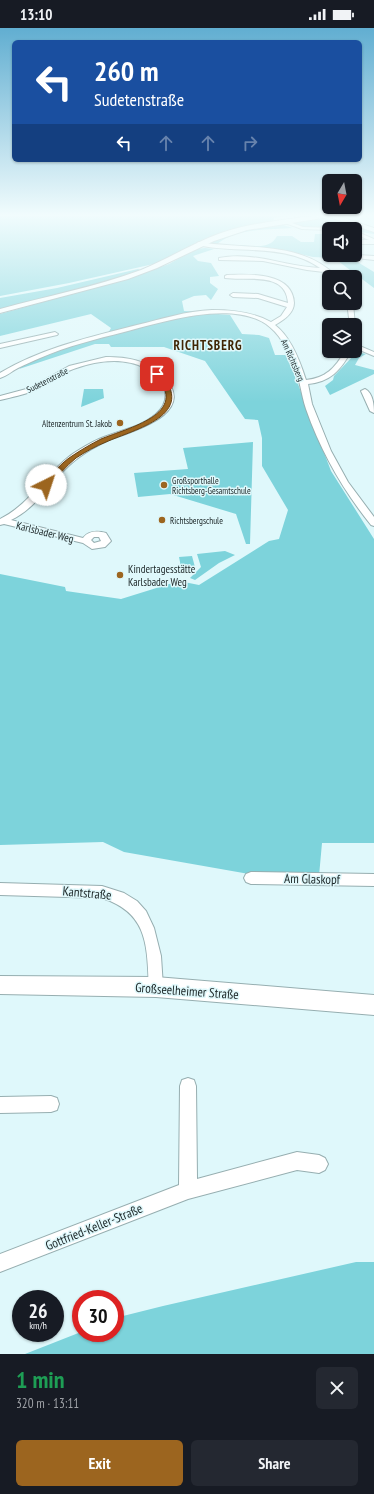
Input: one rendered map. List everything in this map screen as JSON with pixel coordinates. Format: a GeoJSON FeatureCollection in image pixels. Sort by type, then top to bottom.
{"type":"FeatureCollection","features":[{"type":"Feature","properties":{"kind":"main road"},"geometry":{"type":"LineString","coordinates":[[0,312],[123,278]]}},
{"type":"Feature","properties":{"kind":"main road","name":"Großseelheimer Straße"},"geometry":{"type":"LineString","coordinates":[[0,985],[156,987],[374,1005]]}},
{"type":"Feature","properties":{"kind":"street"},"geometry":{"type":"LineString","coordinates":[[258,278],[282,284],[288,288],[291,294],[291,306],[286,316],[270,325]]}},
{"type":"Feature","properties":{"kind":"street"},"geometry":{"type":"LineString","coordinates":[[233,295],[258,296],[291,306]]}},
{"type":"Feature","properties":{"kind":"street","name":"Am Richtsberg"},"geometry":{"type":"LineString","coordinates":[[0,376],[19,365],[84,341],[193,314],[211,312],[236,314],[258,319],[270,325],[284,337],[304,382],[308,403],[327,449],[340,474],[374,523]]}},
{"type":"Feature","properties":{"kind":"street"},"geometry":{"type":"LineString","coordinates":[[0,346],[55,334]]}},
{"type":"Feature","properties":{"kind":"street"},"geometry":{"type":"LineString","coordinates":[[362,349],[374,354]]}},
{"type":"Feature","properties":{"kind":"street"},"geometry":{"type":"LineString","coordinates":[[304,382],[320,381],[331,376],[341,365],[344,358]]}},
{"type":"Feature","properties":{"kind":"street","name":"Sudetenstraße"},"geometry":{"type":"LineString","coordinates":[[1,397],[33,388],[58,373],[80,364],[110,359],[130,361],[149,368],[165,382],[170,395],[167,406],[156,418],[137,428],[97,444],[74,457],[57,472],[30,502],[2,522]]}},
{"type":"Feature","properties":{"kind":"street"},"geometry":{"type":"LineString","coordinates":[[365,391],[374,411]]}},
{"type":"Feature","properties":{"kind":"street","name":"Karlsbader Weg"},"geometry":{"type":"LineString","coordinates":[[2,522],[86,541]]}},
{"type":"Feature","properties":{"kind":"street","name":"Am Glaskopf"},"geometry":{"type":"LineString","coordinates":[[251,878],[374,880]]}},
{"type":"Feature","properties":{"kind":"street","name":"Kantstraße"},"geometry":{"type":"LineString","coordinates":[[0,889],[102,892],[117,896],[131,905],[144,920],[154,946],[156,987]]}},
{"type":"Feature","properties":{"kind":"street"},"geometry":{"type":"LineString","coordinates":[[188,1086],[188,1190]]}},
{"type":"Feature","properties":{"kind":"street"},"geometry":{"type":"LineString","coordinates":[[0,1105],[51,1104]]}},
{"type":"Feature","properties":{"kind":"street","name":"Gottfried-Keller-Straße"},"geometry":{"type":"LineString","coordinates":[[0,1263],[188,1190],[297,1161],[319,1164]]}},
{"type":"Feature","properties":{"kind":"shaded area"},"geometry":{"type":"Polygon","coordinates":[[[0,278],[92,278],[69,283],[0,296],[0,278]]]}},
{"type":"Feature","properties":{"kind":"shaded area"},"geometry":{"type":"Polygon","coordinates":[[[100,278],[116,278],[0,310],[0,298],[57,288],[100,278]]]}},
{"type":"Feature","properties":{"kind":"shaded area"},"geometry":{"type":"Polygon","coordinates":[[[128,278],[210,278],[210,283],[218,289],[211,300],[206,295],[194,296],[182,301],[184,311],[230,315],[242,334],[259,335],[269,338],[275,355],[287,355],[331,471],[374,539],[374,843],[322,843],[319,876],[249,874],[124,852],[103,842],[0,845],[0,574],[65,587],[66,591],[121,599],[179,581],[199,585],[269,541],[279,539],[288,510],[262,466],[262,438],[258,420],[245,419],[205,361],[164,347],[111,347],[109,344],[95,344],[19,369],[25,364],[72,346],[106,337],[111,328],[91,314],[0,336],[0,314],[128,278]]]}},
{"type":"Feature","properties":{"kind":"shaded area"},"geometry":{"type":"Polygon","coordinates":[[[362,278],[374,278],[374,288],[362,279],[362,278]]]}},
{"type":"Feature","properties":{"kind":"shaded area"},"geometry":{"type":"Polygon","coordinates":[[[351,358],[359,358],[355,365],[374,370],[374,374],[330,395],[325,386],[333,380],[334,376],[351,358]]]}},
{"type":"Feature","properties":{"kind":"shaded area"},"geometry":{"type":"Polygon","coordinates":[[[84,389],[103,389],[104,398],[81,407],[84,389]]]}},
{"type":"Feature","properties":{"kind":"shaded area"},"geometry":{"type":"Polygon","coordinates":[[[253,442],[250,544],[246,544],[236,514],[170,494],[138,497],[134,473],[188,469],[183,448],[253,442]]]}},
{"type":"Feature","properties":{"kind":"shaded area"},"geometry":{"type":"Polygon","coordinates":[[[225,551],[235,555],[219,563],[195,580],[190,578],[201,567],[197,554],[225,551]]]}},
{"type":"Feature","properties":{"kind":"shaded area"},"geometry":{"type":"Polygon","coordinates":[[[192,556],[196,571],[182,572],[179,557],[192,556]]]}},
{"type":"Feature","properties":{"kind":"shaded area"},"geometry":{"type":"Polygon","coordinates":[[[356,1262],[374,1262],[374,1354],[25,1354],[56,1342],[64,1342],[64,1339],[72,1336],[72,1342],[124,1342],[124,1316],[356,1262]]]}},
{"type":"Feature","properties":{"kind":"place","name":"Altenzentrum St. Jakob"},"geometry":{"type":"Point","coordinates":[120,423]}},
{"type":"Feature","properties":{"kind":"place","name":"Großsporthalle Richtsberg-Gesamtschule"},"geometry":{"type":"Point","coordinates":[164,485]}},
{"type":"Feature","properties":{"kind":"place","name":"Richtsbergschule"},"geometry":{"type":"Point","coordinates":[162,520]}},
{"type":"Feature","properties":{"kind":"place","name":"Kindertagesstätte Karlsbader Weg"},"geometry":{"type":"Point","coordinates":[120,575]}},
{"type":"Feature","properties":{"kind":"district","name":"RICHTSBERG"},"geometry":{"type":"Point","coordinates":[208,345]}},
{"type":"Feature","properties":{"kind":"route"},"geometry":{"type":"LineString","coordinates":[[46,485],[63,466],[90,447],[150,422],[161,414],[167,406],[170,395],[165,382],[157,374]]}}]}
